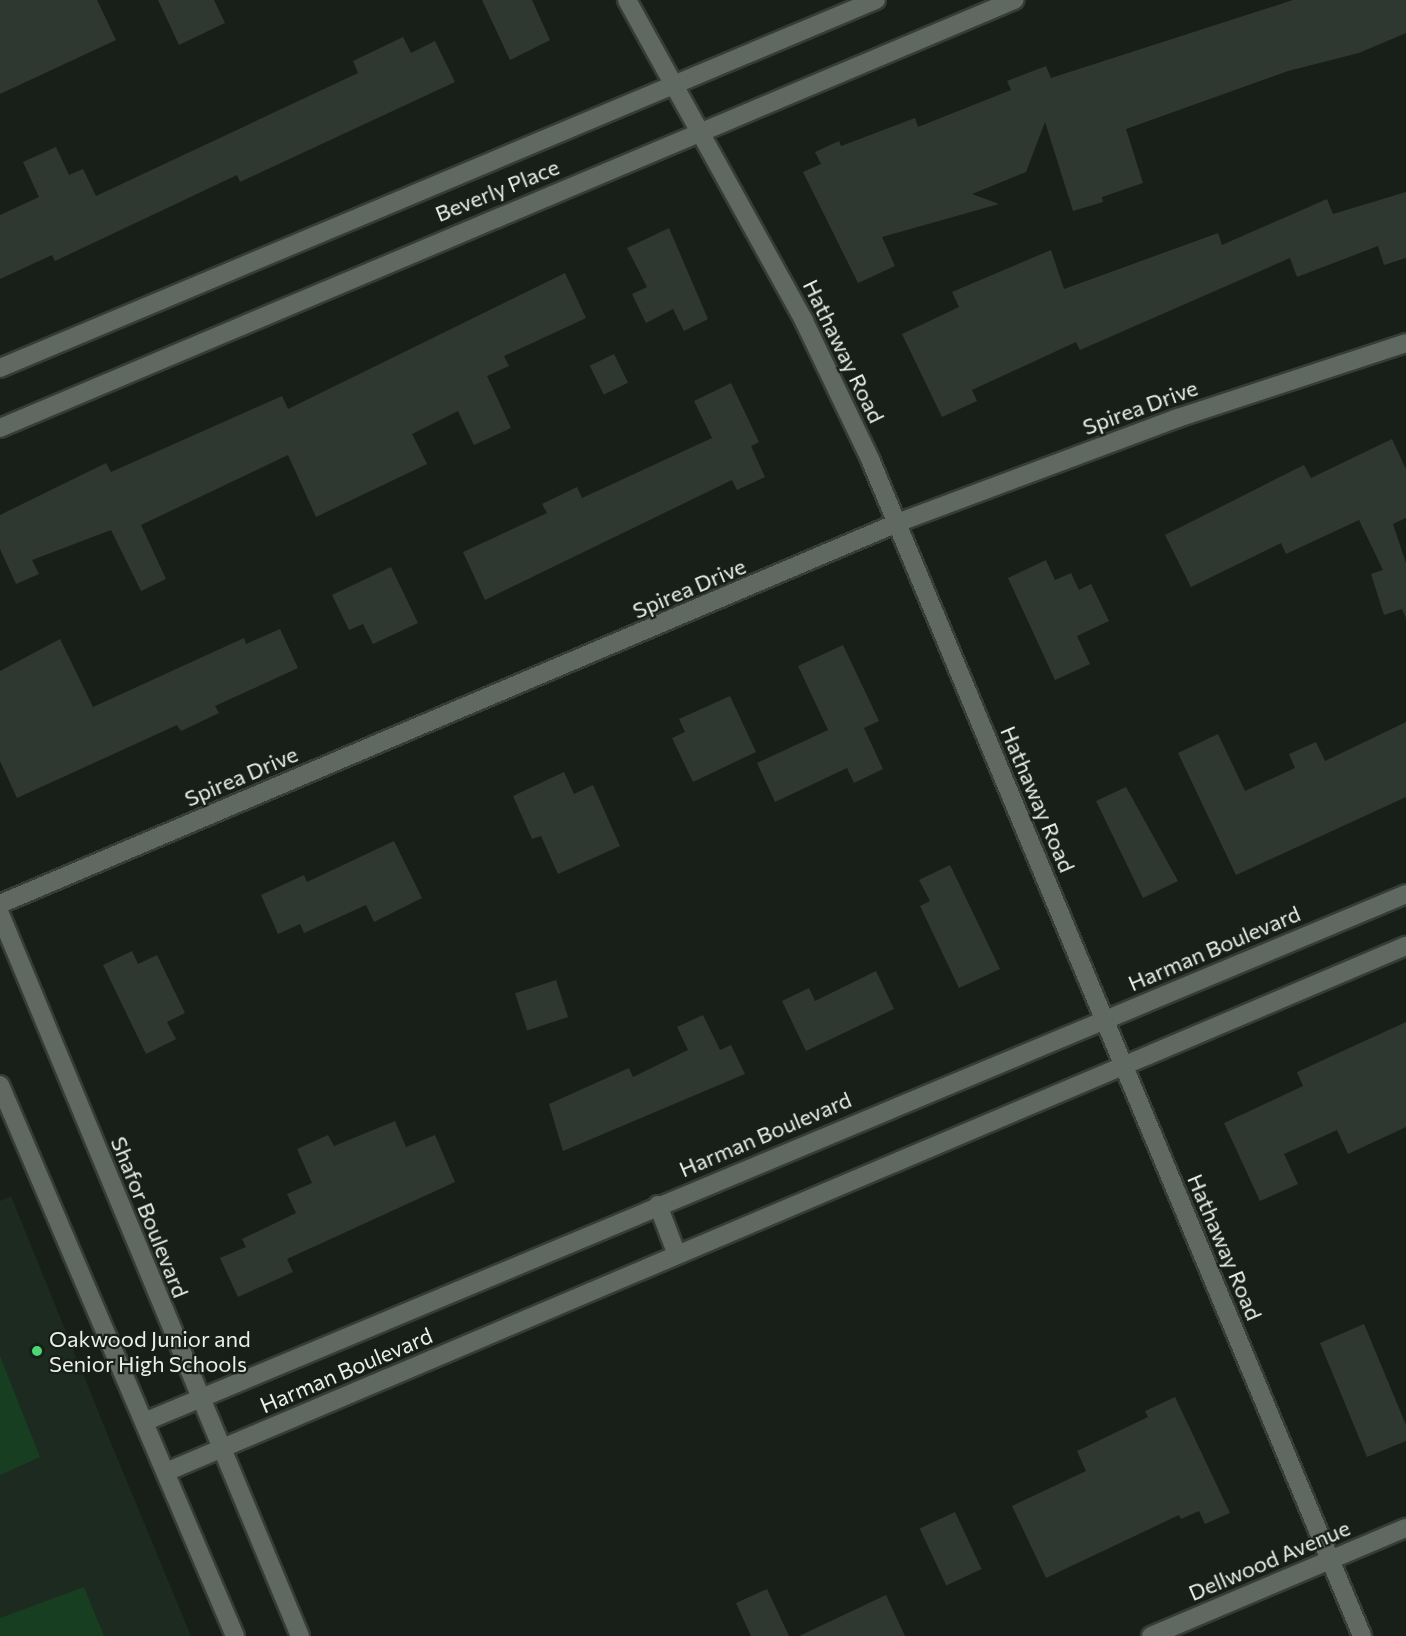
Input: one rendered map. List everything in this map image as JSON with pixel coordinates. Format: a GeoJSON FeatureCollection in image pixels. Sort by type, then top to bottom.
{"type":"FeatureCollection","features":[{"type":"Feature","properties":{"kind":"street","name":"Hathaway Road"},"geometry":{"type":"LineString","coordinates":[[627,0],[676,84],[804,321],[897,523],[1362,1636]]}},
{"type":"Feature","properties":{"kind":"street","name":"Beverly Place"},"geometry":{"type":"LineString","coordinates":[[0,368],[876,0]]}},
{"type":"Feature","properties":{"kind":"street","name":"Beverly Place"},"geometry":{"type":"LineString","coordinates":[[0,428],[1014,0]]}},
{"type":"Feature","properties":{"kind":"street","name":"Spirea Drive"},"geometry":{"type":"LineString","coordinates":[[0,904],[897,523],[1178,417],[1406,344]]}},
{"type":"Feature","properties":{"kind":"street","name":"Harman Boulevard"},"geometry":{"type":"LineString","coordinates":[[144,1422],[200,1401],[658,1205],[1406,894]]}},
{"type":"Feature","properties":{"kind":"street","name":"Shafor Boulevard"},"geometry":{"type":"LineString","coordinates":[[0,914],[220,1450],[300,1636]]}},
{"type":"Feature","properties":{"kind":"street","name":"Harman Boulevard"},"geometry":{"type":"LineString","coordinates":[[166,1472],[1406,946]]}},
{"type":"Feature","properties":{"kind":"street"},"geometry":{"type":"LineString","coordinates":[[0,1085],[235,1636]]}},
{"type":"Feature","properties":{"kind":"street"},"geometry":{"type":"LineString","coordinates":[[658,1205],[677,1255]]}},
{"type":"Feature","properties":{"kind":"street","name":"Dellwood Avenue"},"geometry":{"type":"LineString","coordinates":[[1151,1636],[1406,1528]]}},
{"type":"Feature","properties":{"kind":"shaded area","name":"Oakwood Junior and Senior High Schools"},"geometry":{"type":"Polygon","coordinates":[[[11,1196],[191,1636],[0,1636],[0,1201],[11,1196]]]}},
{"type":"Feature","properties":{"kind":"green space"},"geometry":{"type":"Polygon","coordinates":[[[0,1356],[40,1457],[0,1475],[0,1356]]]}},
{"type":"Feature","properties":{"kind":"green space"},"geometry":{"type":"Polygon","coordinates":[[[84,1587],[104,1636],[0,1636],[0,1618],[84,1587]]]}},
{"type":"Feature","properties":{"kind":"building"},"geometry":{"type":"Polygon","coordinates":[[[0,0],[97,0],[116,40],[0,94],[0,0]]]}},
{"type":"Feature","properties":{"kind":"building"},"geometry":{"type":"Polygon","coordinates":[[[158,0],[214,0],[225,23],[179,45],[158,0]]]}},
{"type":"Feature","properties":{"kind":"building"},"geometry":{"type":"Polygon","coordinates":[[[482,0],[532,0],[550,40],[510,60],[482,0]]]}},
{"type":"Feature","properties":{"kind":"building"},"geometry":{"type":"Polygon","coordinates":[[[1293,0],[1406,0],[1406,33],[1359,53],[1288,71],[1126,129],[1143,183],[1102,197],[1103,202],[1073,211],[1045,122],[1026,172],[972,194],[999,204],[882,237],[895,266],[858,283],[803,172],[821,164],[815,152],[839,141],[841,146],[915,118],[918,127],[1011,90],[1007,81],[1046,66],[1051,78],[1293,0]]]}},
{"type":"Feature","properties":{"kind":"building"},"geometry":{"type":"Polygon","coordinates":[[[403,37],[411,53],[435,41],[455,82],[240,182],[237,175],[55,261],[52,255],[0,279],[0,215],[39,197],[23,162],[56,147],[69,175],[83,169],[96,196],[358,73],[353,61],[403,37]]]}},
{"type":"Feature","properties":{"kind":"building"},"geometry":{"type":"Polygon","coordinates":[[[1406,192],[1406,258],[1384,265],[1378,246],[1297,277],[1290,258],[1080,350],[1076,342],[972,390],[977,401],[942,417],[902,334],[959,307],[952,292],[1051,250],[1064,289],[1218,233],[1222,245],[1327,199],[1333,214],[1406,192]]]}},
{"type":"Feature","properties":{"kind":"building"},"geometry":{"type":"Polygon","coordinates":[[[669,228],[708,319],[684,331],[673,309],[646,323],[632,294],[647,287],[627,248],[669,228]]]}},
{"type":"Feature","properties":{"kind":"building"},"geometry":{"type":"Polygon","coordinates":[[[565,273],[586,318],[504,356],[509,366],[487,376],[511,428],[474,445],[458,411],[412,434],[427,464],[316,517],[288,455],[141,525],[166,579],[141,591],[111,530],[32,560],[39,574],[16,584],[0,549],[0,515],[106,463],[111,472],[282,396],[288,409],[565,273]]]}},
{"type":"Feature","properties":{"kind":"building"},"geometry":{"type":"Polygon","coordinates":[[[614,354],[628,383],[604,395],[590,366],[614,354]]]}},
{"type":"Feature","properties":{"kind":"building"},"geometry":{"type":"Polygon","coordinates":[[[731,383],[759,442],[751,446],[765,477],[737,490],[732,480],[485,600],[463,552],[547,513],[542,504],[577,487],[582,498],[712,438],[694,401],[731,383]]]}},
{"type":"Feature","properties":{"kind":"building"},"geometry":{"type":"Polygon","coordinates":[[[1392,439],[1406,469],[1406,518],[1393,524],[1406,563],[1406,618],[1402,609],[1384,615],[1371,574],[1383,570],[1359,520],[1286,554],[1281,543],[1191,587],[1165,535],[1304,465],[1311,478],[1392,439]]]}},
{"type":"Feature","properties":{"kind":"building"},"geometry":{"type":"Polygon","coordinates":[[[1046,560],[1055,580],[1071,573],[1079,590],[1091,584],[1109,621],[1077,636],[1090,664],[1055,680],[1008,578],[1046,560]]]}},
{"type":"Feature","properties":{"kind":"building"},"geometry":{"type":"Polygon","coordinates":[[[391,567],[418,623],[373,644],[363,624],[349,630],[332,595],[391,567]]]}},
{"type":"Feature","properties":{"kind":"building"},"geometry":{"type":"Polygon","coordinates":[[[280,629],[298,668],[215,706],[219,713],[181,731],[177,725],[17,798],[0,761],[0,671],[60,639],[93,707],[244,638],[246,644],[280,629]]]}},
{"type":"Feature","properties":{"kind":"building"},"geometry":{"type":"Polygon","coordinates":[[[843,645],[879,721],[864,728],[883,769],[854,783],[847,768],[775,802],[757,763],[828,730],[798,666],[843,645]]]}},
{"type":"Feature","properties":{"kind":"building"},"geometry":{"type":"Polygon","coordinates":[[[730,696],[756,752],[693,782],[672,738],[685,732],[679,719],[730,696]]]}},
{"type":"Feature","properties":{"kind":"building"},"geometry":{"type":"Polygon","coordinates":[[[1406,722],[1406,797],[1236,875],[1178,753],[1218,734],[1245,791],[1295,768],[1289,754],[1316,742],[1325,761],[1406,722]]]}},
{"type":"Feature","properties":{"kind":"building"},"geometry":{"type":"Polygon","coordinates":[[[564,772],[574,794],[593,785],[620,846],[558,874],[541,836],[532,839],[513,796],[564,772]]]}},
{"type":"Feature","properties":{"kind":"building"},"geometry":{"type":"Polygon","coordinates":[[[1126,787],[1178,881],[1143,898],[1096,801],[1126,787]]]}},
{"type":"Feature","properties":{"kind":"building"},"geometry":{"type":"Polygon","coordinates":[[[394,841],[422,898],[374,922],[366,905],[304,933],[300,924],[278,934],[261,895],[304,875],[307,882],[394,841]]]}},
{"type":"Feature","properties":{"kind":"building"},"geometry":{"type":"Polygon","coordinates":[[[950,865],[1000,969],[959,988],[920,906],[930,901],[919,880],[950,865]]]}},
{"type":"Feature","properties":{"kind":"building"},"geometry":{"type":"Polygon","coordinates":[[[132,951],[138,964],[157,955],[185,1013],[167,1022],[176,1039],[146,1054],[103,965],[132,951]]]}},
{"type":"Feature","properties":{"kind":"building"},"geometry":{"type":"Polygon","coordinates":[[[876,971],[894,1009],[806,1051],[782,1001],[809,988],[815,1001],[876,971]]]}},
{"type":"Feature","properties":{"kind":"building"},"geometry":{"type":"Polygon","coordinates":[[[556,980],[568,1017],[527,1030],[515,993],[556,980]]]}},
{"type":"Feature","properties":{"kind":"building"},"geometry":{"type":"Polygon","coordinates":[[[703,1015],[720,1050],[731,1045],[745,1074],[563,1151],[549,1104],[629,1068],[633,1077],[688,1050],[677,1027],[703,1015]]]}},
{"type":"Feature","properties":{"kind":"building"},"geometry":{"type":"Polygon","coordinates":[[[1406,1022],[1406,1127],[1348,1154],[1337,1130],[1284,1154],[1298,1184],[1260,1201],[1224,1123],[1303,1086],[1297,1072],[1406,1022]]]}},
{"type":"Feature","properties":{"kind":"building"},"geometry":{"type":"Polygon","coordinates":[[[395,1121],[406,1147],[435,1135],[455,1182],[287,1259],[293,1272],[238,1297],[220,1258],[246,1247],[242,1239],[296,1213],[287,1194],[312,1183],[297,1149],[328,1135],[334,1146],[395,1121]]]}},
{"type":"Feature","properties":{"kind":"building"},"geometry":{"type":"Polygon","coordinates":[[[1364,1324],[1406,1425],[1406,1441],[1367,1457],[1320,1343],[1364,1324]]]}},
{"type":"Feature","properties":{"kind":"building"},"geometry":{"type":"Polygon","coordinates":[[[1175,1397],[1230,1513],[1205,1524],[1199,1511],[1181,1519],[1179,1515],[1046,1578],[1012,1506],[1086,1471],[1077,1451],[1148,1417],[1145,1411],[1175,1397]]]}},
{"type":"Feature","properties":{"kind":"building"},"geometry":{"type":"Polygon","coordinates":[[[955,1512],[982,1569],[946,1586],[920,1528],[955,1512]]]}},
{"type":"Feature","properties":{"kind":"building"},"geometry":{"type":"Polygon","coordinates":[[[767,1589],[789,1636],[751,1636],[736,1603],[767,1589]]]}},
{"type":"Feature","properties":{"kind":"building"},"geometry":{"type":"Polygon","coordinates":[[[886,1595],[905,1636],[799,1636],[886,1595]]]}},
{"type":"Feature","properties":{"kind":"place","name":"Oakwood Junior and Senior High Schools"},"geometry":{"type":"Point","coordinates":[37,1351]}}]}
